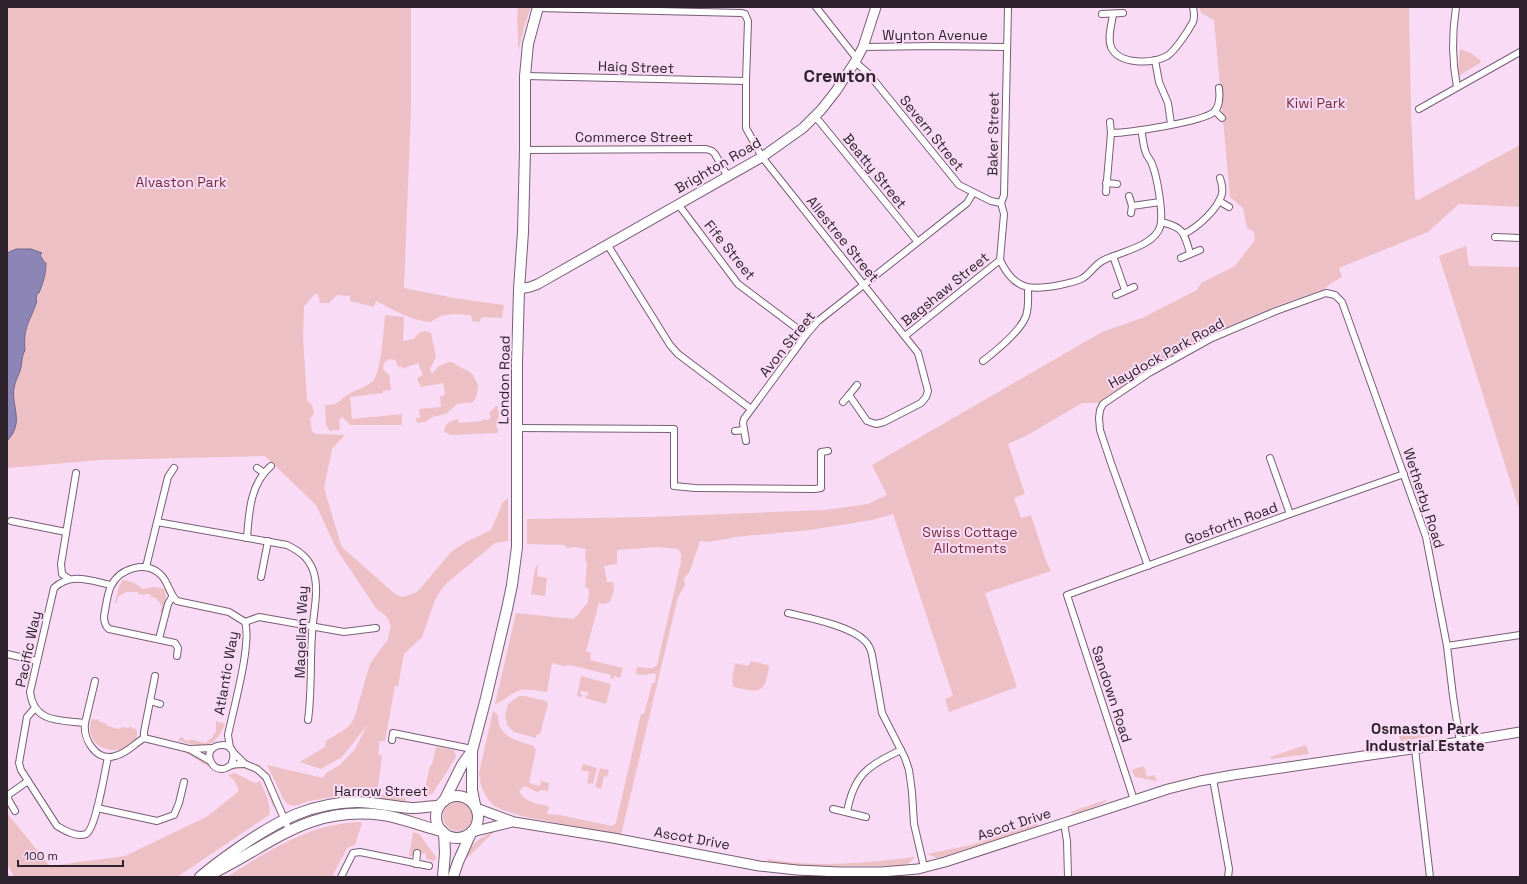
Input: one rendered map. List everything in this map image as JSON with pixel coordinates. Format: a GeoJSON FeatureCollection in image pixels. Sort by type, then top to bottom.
{"type":"FeatureCollection","features":[{"type":"Feature","properties":{"kind":"main road","name":"London Road"},"geometry":{"type":"LineString","coordinates":[[475,806],[472,790],[472,750],[508,609],[517,547],[519,289],[523,232],[525,76],[528,44],[538,8]]}},
{"type":"Feature","properties":{"kind":"main road","name":"London Road"},"geometry":{"type":"LineString","coordinates":[[442,803],[462,765],[472,750]]}},
{"type":"Feature","properties":{"kind":"main road"},"geometry":{"type":"LineString","coordinates":[[453,877],[462,850],[478,822],[478,815],[475,806],[468,799],[460,796],[452,796],[442,803],[436,819],[437,824],[443,832],[452,838],[457,838],[471,832]]}},
{"type":"Feature","properties":{"kind":"main road","name":"Harrow Street"},"geometry":{"type":"LineString","coordinates":[[200,877],[219,860],[284,818],[309,809],[349,803],[372,803],[412,808],[442,803]]}},
{"type":"Feature","properties":{"kind":"main road"},"geometry":{"type":"LineString","coordinates":[[205,877],[224,868],[288,830],[308,822],[336,815],[367,814],[391,816],[443,832]]}},
{"type":"Feature","properties":{"kind":"main road"},"geometry":{"type":"LineString","coordinates":[[443,832],[445,853],[443,877]]}},
{"type":"Feature","properties":{"kind":"street","name":"Severn Street"},"geometry":{"type":"LineString","coordinates":[[816,7],[856,61],[868,73],[959,185],[991,201],[1001,203]]}},
{"type":"Feature","properties":{"kind":"street","name":"Brighton Road"},"geometry":{"type":"LineString","coordinates":[[519,289],[538,284],[762,157],[789,138],[815,116],[836,91],[856,61],[863,47],[876,7]]}},
{"type":"Feature","properties":{"kind":"street","name":"Baker Street"},"geometry":{"type":"LineString","coordinates":[[1000,260],[1004,214],[1001,203],[1004,195],[1008,7]]}},
{"type":"Feature","properties":{"kind":"street"},"geometry":{"type":"LineString","coordinates":[[1113,14],[1110,37],[1111,47],[1116,54],[1129,60],[1155,60],[1168,55],[1175,49],[1193,22],[1193,7]]}},
{"type":"Feature","properties":{"kind":"street"},"geometry":{"type":"LineString","coordinates":[[1456,7],[1454,19],[1453,70],[1457,87]]}},
{"type":"Feature","properties":{"kind":"street"},"geometry":{"type":"LineString","coordinates":[[538,8],[660,9]]}},
{"type":"Feature","properties":{"kind":"street","name":"Allestree Street"},"geometry":{"type":"LineString","coordinates":[[660,9],[745,14],[748,21],[746,128],[762,157],[905,336],[919,356],[928,390],[924,400],[917,405],[884,422],[876,424],[867,420],[850,395]]}},
{"type":"Feature","properties":{"kind":"street"},"geometry":{"type":"LineString","coordinates":[[1102,14],[1123,13]]}},
{"type":"Feature","properties":{"kind":"street","name":"Wynton Avenue"},"geometry":{"type":"LineString","coordinates":[[863,47],[1007,47]]}},
{"type":"Feature","properties":{"kind":"street"},"geometry":{"type":"LineString","coordinates":[[1419,109],[1520,52]]}},
{"type":"Feature","properties":{"kind":"street"},"geometry":{"type":"LineString","coordinates":[[1155,60],[1159,82],[1168,103],[1171,124]]}},
{"type":"Feature","properties":{"kind":"street","name":"Haig Street"},"geometry":{"type":"LineString","coordinates":[[525,76],[746,82]]}},
{"type":"Feature","properties":{"kind":"street"},"geometry":{"type":"LineString","coordinates":[[1111,133],[1190,122],[1213,113],[1220,97],[1219,88]]}},
{"type":"Feature","properties":{"kind":"street"},"geometry":{"type":"LineString","coordinates":[[1215,111],[1222,118]]}},
{"type":"Feature","properties":{"kind":"street","name":"Beatty Street"},"geometry":{"type":"LineString","coordinates":[[815,116],[917,241]]}},
{"type":"Feature","properties":{"kind":"street"},"geometry":{"type":"LineString","coordinates":[[1106,192],[1111,133],[1110,122]]}},
{"type":"Feature","properties":{"kind":"street"},"geometry":{"type":"LineString","coordinates":[[1000,260],[1014,280],[1028,288],[1041,289],[1079,280],[1087,275],[1100,262],[1141,245],[1151,239],[1158,230],[1161,222],[1160,202],[1152,164],[1146,154],[1141,130]]}},
{"type":"Feature","properties":{"kind":"street","name":"Commerce Street"},"geometry":{"type":"LineString","coordinates":[[525,150],[706,149],[715,154],[728,176]]}},
{"type":"Feature","properties":{"kind":"street"},"geometry":{"type":"LineString","coordinates":[[1184,234],[1201,222],[1219,201],[1222,191],[1220,178]]}},
{"type":"Feature","properties":{"kind":"street"},"geometry":{"type":"LineString","coordinates":[[1106,183],[1117,184]]}},
{"type":"Feature","properties":{"kind":"street","name":"Avon Street"},"geometry":{"type":"LineString","coordinates":[[746,441],[743,423],[751,409],[818,321],[917,241],[967,203],[973,193]]}},
{"type":"Feature","properties":{"kind":"street"},"geometry":{"type":"LineString","coordinates":[[1129,196],[1131,210],[1160,202]]}},
{"type":"Feature","properties":{"kind":"street"},"geometry":{"type":"LineString","coordinates":[[1219,201],[1229,207]]}},
{"type":"Feature","properties":{"kind":"street","name":"Fife Street"},"geometry":{"type":"LineString","coordinates":[[678,204],[738,284],[806,335]]}},
{"type":"Feature","properties":{"kind":"street"},"geometry":{"type":"LineString","coordinates":[[1161,222],[1181,229],[1190,253]]}},
{"type":"Feature","properties":{"kind":"street"},"geometry":{"type":"LineString","coordinates":[[1496,237],[1520,238]]}},
{"type":"Feature","properties":{"kind":"street"},"geometry":{"type":"LineString","coordinates":[[608,244],[670,345],[678,354],[751,409]]}},
{"type":"Feature","properties":{"kind":"street"},"geometry":{"type":"LineString","coordinates":[[1181,258],[1200,250]]}},
{"type":"Feature","properties":{"kind":"street"},"geometry":{"type":"LineString","coordinates":[[1113,256],[1125,290]]}},
{"type":"Feature","properties":{"kind":"street","name":"Bagshaw Street"},"geometry":{"type":"LineString","coordinates":[[905,336],[1000,260]]}},
{"type":"Feature","properties":{"kind":"street"},"geometry":{"type":"LineString","coordinates":[[1116,295],[1134,287]]}},
{"type":"Feature","properties":{"kind":"street"},"geometry":{"type":"LineString","coordinates":[[983,361],[1000,348],[1015,332],[1025,317],[1028,305],[1028,288]]}},
{"type":"Feature","properties":{"kind":"street","name":"Haydock Park Road"},"geometry":{"type":"LineString","coordinates":[[1148,566],[1100,430],[1099,418],[1100,410],[1103,404],[1150,373],[1212,338],[1276,311],[1326,293],[1335,295]]}},
{"type":"Feature","properties":{"kind":"street","name":"Wetherby Road"},"geometry":{"type":"LineString","coordinates":[[1335,295],[1342,302],[1426,537],[1447,646],[1452,696],[1460,742]]}},
{"type":"Feature","properties":{"kind":"street"},"geometry":{"type":"LineString","coordinates":[[843,402],[857,385]]}},
{"type":"Feature","properties":{"kind":"street"},"geometry":{"type":"LineString","coordinates":[[517,428],[674,428],[674,486],[695,488],[821,488],[822,452],[828,451]]}},
{"type":"Feature","properties":{"kind":"street"},"geometry":{"type":"LineString","coordinates":[[735,431],[744,430]]}},
{"type":"Feature","properties":{"kind":"street"},"geometry":{"type":"LineString","coordinates":[[1270,458],[1290,514]]}},
{"type":"Feature","properties":{"kind":"street"},"geometry":{"type":"LineString","coordinates":[[247,538],[249,512],[253,495],[259,480],[271,466]]}},
{"type":"Feature","properties":{"kind":"street"},"geometry":{"type":"LineString","coordinates":[[146,567],[168,477],[174,468]]}},
{"type":"Feature","properties":{"kind":"street"},"geometry":{"type":"LineString","coordinates":[[257,468],[264,473]]}},
{"type":"Feature","properties":{"kind":"street"},"geometry":{"type":"LineString","coordinates":[[76,472],[61,564],[62,574],[69,579],[78,578],[111,585]]}},
{"type":"Feature","properties":{"kind":"street","name":"Gosforth Road"},"geometry":{"type":"LineString","coordinates":[[1067,595],[1404,474]]}},
{"type":"Feature","properties":{"kind":"street"},"geometry":{"type":"LineString","coordinates":[[11,521],[66,532]]}},
{"type":"Feature","properties":{"kind":"street","name":"Magellan Way"},"geometry":{"type":"LineString","coordinates":[[157,522],[286,545],[297,550],[307,558],[315,578],[316,588],[312,627],[311,690],[308,720]]}},
{"type":"Feature","properties":{"kind":"street"},"geometry":{"type":"LineString","coordinates":[[261,577],[268,541]]}},
{"type":"Feature","properties":{"kind":"street"},"geometry":{"type":"LineString","coordinates":[[159,639],[168,604],[172,597],[166,581],[160,574],[146,567],[128,569],[111,585],[104,621],[108,628],[175,643],[178,648],[177,656]]}},
{"type":"Feature","properties":{"kind":"street","name":"Pacific Way"},"geometry":{"type":"LineString","coordinates":[[69,579],[60,583],[54,588],[30,692],[31,701],[39,714],[45,717],[84,723]]}},
{"type":"Feature","properties":{"kind":"street","name":"Sandown Road"},"geometry":{"type":"LineString","coordinates":[[1067,595],[1134,800]]}},
{"type":"Feature","properties":{"kind":"street","name":"Atlantic Way"},"geometry":{"type":"LineString","coordinates":[[172,597],[177,601],[229,612],[245,622],[248,629],[228,735],[230,748]]}},
{"type":"Feature","properties":{"kind":"street"},"geometry":{"type":"LineString","coordinates":[[788,613],[846,629],[865,640],[869,647],[872,655],[882,713],[907,764],[912,785],[914,824],[924,867]]}},
{"type":"Feature","properties":{"kind":"street"},"geometry":{"type":"LineString","coordinates":[[245,622],[259,617],[344,632],[376,628]]}},
{"type":"Feature","properties":{"kind":"street"},"geometry":{"type":"LineString","coordinates":[[1447,646],[1520,635]]}},
{"type":"Feature","properties":{"kind":"street"},"geometry":{"type":"LineString","coordinates":[[7,654],[37,661]]}},
{"type":"Feature","properties":{"kind":"street"},"geometry":{"type":"LineString","coordinates":[[144,738],[155,676]]}},
{"type":"Feature","properties":{"kind":"street"},"geometry":{"type":"LineString","coordinates":[[95,682],[84,723],[84,732],[89,744],[97,752],[108,757],[117,756],[129,750],[144,738],[189,748],[223,745],[230,748],[245,764],[257,769],[266,777],[288,830]]}},
{"type":"Feature","properties":{"kind":"street"},"geometry":{"type":"LineString","coordinates":[[150,701],[160,704]]}},
{"type":"Feature","properties":{"kind":"street"},"geometry":{"type":"LineString","coordinates":[[35,708],[27,717],[19,762],[21,770],[56,826],[63,830],[80,835],[89,832],[93,825],[108,757]]}},
{"type":"Feature","properties":{"kind":"street","name":"Ascot Drive"},"geometry":{"type":"LineString","coordinates":[[475,806],[514,822],[613,838],[761,866],[816,872],[881,874],[924,867],[957,858],[1168,789],[1213,779],[1520,732]]}},
{"type":"Feature","properties":{"kind":"street"},"geometry":{"type":"LineString","coordinates":[[392,740],[393,733],[472,750]]}},
{"type":"Feature","properties":{"kind":"street","name":"Atlantic Way"},"geometry":{"type":"LineString","coordinates":[[216,746],[228,735]]}},
{"type":"Feature","properties":{"kind":"street"},"geometry":{"type":"LineString","coordinates":[[210,761],[209,756],[216,746]]}},
{"type":"Feature","properties":{"kind":"street"},"geometry":{"type":"LineString","coordinates":[[189,748],[210,761],[213,766],[220,769],[225,769],[231,765],[245,764]]}},
{"type":"Feature","properties":{"kind":"street"},"geometry":{"type":"LineString","coordinates":[[1415,749],[1430,877]]}},
{"type":"Feature","properties":{"kind":"street"},"geometry":{"type":"LineString","coordinates":[[847,812],[850,794],[861,776],[878,761],[901,750]]}},
{"type":"Feature","properties":{"kind":"street"},"geometry":{"type":"LineString","coordinates":[[231,765],[234,759],[234,754]]}},
{"type":"Feature","properties":{"kind":"street"},"geometry":{"type":"LineString","coordinates":[[1213,779],[1229,869],[1228,877]]}},
{"type":"Feature","properties":{"kind":"street"},"geometry":{"type":"LineString","coordinates":[[15,811],[7,797],[11,792],[28,781]]}},
{"type":"Feature","properties":{"kind":"street"},"geometry":{"type":"LineString","coordinates":[[97,808],[157,821],[174,815],[179,803],[184,782]]}},
{"type":"Feature","properties":{"kind":"street"},"geometry":{"type":"LineString","coordinates":[[832,809],[866,817]]}},
{"type":"Feature","properties":{"kind":"street","name":"Ascot Drive"},"geometry":{"type":"LineString","coordinates":[[471,832],[514,822]]}},
{"type":"Feature","properties":{"kind":"street"},"geometry":{"type":"LineString","coordinates":[[1064,823],[1067,841],[1068,877]]}},
{"type":"Feature","properties":{"kind":"street"},"geometry":{"type":"LineString","coordinates":[[341,877],[353,853],[360,852],[429,866]]}},
{"type":"Feature","properties":{"kind":"street"},"geometry":{"type":"LineString","coordinates":[[416,864],[417,853]]}},
{"type":"Feature","properties":{"kind":"green space","name":"Alvaston Park"},"geometry":{"type":"Polygon","coordinates":[[[7,7],[411,7],[411,108],[404,288],[454,298],[504,305],[502,318],[482,317],[479,322],[472,321],[471,315],[455,314],[445,315],[431,322],[416,320],[376,301],[374,307],[350,301],[350,296],[337,295],[329,303],[320,303],[318,294],[315,294],[304,306],[303,337],[307,400],[312,405],[314,413],[310,419],[312,431],[316,434],[345,435],[332,449],[324,488],[341,545],[395,594],[402,597],[415,593],[451,552],[466,542],[491,530],[503,502],[508,498],[508,541],[495,543],[447,583],[435,600],[422,637],[404,654],[398,686],[395,686],[385,741],[380,741],[378,754],[382,756],[377,794],[386,795],[387,793],[406,798],[405,803],[360,798],[354,795],[309,801],[292,806],[284,800],[267,765],[323,778],[326,773],[340,765],[355,749],[368,724],[342,757],[321,769],[300,762],[325,747],[326,741],[347,728],[354,719],[370,664],[387,642],[391,626],[387,617],[376,608],[337,550],[316,505],[265,456],[100,460],[7,468],[7,7]]]}},
{"type":"Feature","properties":{"kind":"green space"},"geometry":{"type":"Polygon","coordinates":[[[518,7],[531,7],[518,52],[517,18],[518,7]]]}},
{"type":"Feature","properties":{"kind":"green space"},"geometry":{"type":"Polygon","coordinates":[[[1199,7],[1409,7],[1411,112],[1415,199],[1418,200],[1520,145],[1520,207],[1459,204],[1428,232],[1339,268],[1342,277],[1328,285],[1325,289],[1276,306],[1210,334],[1151,368],[1107,396],[1099,403],[1082,403],[1026,436],[1008,444],[1025,494],[1014,498],[1021,518],[1031,515],[1046,561],[1051,571],[985,593],[1017,687],[949,712],[945,699],[953,696],[893,514],[872,520],[810,530],[735,537],[707,542],[700,541],[690,571],[684,579],[685,585],[678,597],[621,835],[521,816],[493,805],[487,798],[481,786],[479,773],[493,711],[498,715],[501,728],[504,733],[515,740],[534,746],[536,749],[529,783],[540,786],[541,781],[549,783],[548,791],[541,790],[537,792],[525,786],[519,791],[525,798],[532,802],[549,806],[547,814],[560,815],[612,826],[616,823],[641,714],[644,714],[652,684],[655,683],[656,674],[636,674],[637,667],[652,668],[657,665],[681,562],[681,554],[678,549],[659,547],[617,550],[617,564],[604,566],[607,582],[613,582],[614,591],[610,602],[604,604],[599,603],[586,651],[591,653],[590,660],[623,668],[620,678],[614,676],[613,679],[610,678],[611,675],[570,665],[563,666],[552,663],[547,692],[532,690],[518,691],[495,704],[516,613],[573,619],[588,602],[589,590],[585,586],[587,564],[585,559],[586,549],[575,547],[567,548],[564,545],[527,544],[527,519],[650,517],[825,510],[868,504],[887,495],[872,465],[1102,332],[1142,318],[1197,290],[1201,283],[1235,266],[1255,240],[1254,232],[1247,228],[1243,208],[1230,197],[1214,20],[1201,13],[1199,7]]]}},
{"type":"Feature","properties":{"kind":"green space"},"geometry":{"type":"Polygon","coordinates":[[[1460,49],[1471,53],[1481,61],[1460,75],[1458,73],[1460,49]]]}},
{"type":"Feature","properties":{"kind":"green space"},"geometry":{"type":"Polygon","coordinates":[[[1466,246],[1469,266],[1520,267],[1520,512],[1439,256],[1466,246]]]}},
{"type":"Feature","properties":{"kind":"green space"},"geometry":{"type":"Polygon","coordinates":[[[385,315],[404,317],[403,341],[414,339],[421,332],[426,331],[431,333],[436,357],[430,369],[432,374],[439,366],[452,362],[473,375],[478,385],[477,395],[473,402],[457,404],[446,414],[432,417],[425,422],[417,423],[416,418],[420,418],[419,409],[441,407],[440,396],[445,395],[443,383],[421,387],[417,378],[423,375],[418,363],[402,369],[402,366],[399,367],[395,360],[389,359],[384,363],[383,369],[387,374],[389,374],[391,390],[383,391],[383,393],[350,397],[352,419],[402,414],[402,425],[350,425],[342,417],[339,420],[339,430],[330,431],[326,425],[325,405],[337,403],[345,396],[371,383],[376,376],[382,350],[385,315]]]}},
{"type":"Feature","properties":{"kind":"green space"},"geometry":{"type":"Polygon","coordinates":[[[497,405],[499,415],[496,427],[498,429],[498,433],[450,435],[444,431],[447,424],[458,419],[459,423],[482,421],[483,419],[488,420],[491,417],[489,413],[497,405]]]}},
{"type":"Feature","properties":{"kind":"green space"},"geometry":{"type":"Polygon","coordinates":[[[538,564],[537,576],[547,578],[545,596],[531,594],[535,569],[538,564]]]}},
{"type":"Feature","properties":{"kind":"green space"},"geometry":{"type":"Polygon","coordinates":[[[123,580],[132,582],[143,589],[154,587],[165,589],[166,598],[164,613],[160,612],[162,606],[156,598],[150,596],[150,594],[145,595],[138,594],[138,592],[126,592],[118,597],[117,603],[115,603],[119,586],[123,580]]]}},
{"type":"Feature","properties":{"kind":"green space"},"geometry":{"type":"Polygon","coordinates":[[[751,661],[768,665],[769,668],[765,683],[759,690],[755,691],[734,687],[732,678],[735,663],[748,666],[751,661]]]}},
{"type":"Feature","properties":{"kind":"green space"},"geometry":{"type":"Polygon","coordinates":[[[581,676],[611,684],[606,704],[585,698],[586,695],[588,696],[588,692],[581,691],[580,694],[583,695],[582,697],[577,696],[581,676]]]}},
{"type":"Feature","properties":{"kind":"green space"},"geometry":{"type":"Polygon","coordinates":[[[519,696],[546,701],[548,704],[540,734],[536,735],[536,738],[514,732],[507,725],[505,715],[508,704],[519,696]]]}},
{"type":"Feature","properties":{"kind":"green space"},"geometry":{"type":"Polygon","coordinates":[[[98,719],[100,722],[107,724],[108,726],[119,729],[122,727],[128,728],[131,726],[132,728],[136,729],[137,738],[132,744],[124,749],[114,750],[104,748],[96,743],[91,734],[91,720],[98,719]]]}},
{"type":"Feature","properties":{"kind":"green space"},"geometry":{"type":"Polygon","coordinates":[[[216,721],[225,724],[221,733],[212,743],[207,745],[195,745],[178,741],[181,737],[184,738],[184,740],[190,741],[190,739],[205,743],[213,737],[214,733],[216,733],[216,721]]]}},
{"type":"Feature","properties":{"kind":"green space"},"geometry":{"type":"Polygon","coordinates":[[[1397,732],[1439,733],[1438,735],[1401,741],[1397,732]]]}},
{"type":"Feature","properties":{"kind":"green space"},"geometry":{"type":"Polygon","coordinates":[[[1306,745],[1309,754],[1271,759],[1270,757],[1306,745]]]}},
{"type":"Feature","properties":{"kind":"green space"},"geometry":{"type":"Polygon","coordinates":[[[436,747],[454,750],[456,757],[433,793],[423,797],[430,765],[432,765],[436,747]]]}},
{"type":"Feature","properties":{"kind":"green space"},"geometry":{"type":"Polygon","coordinates":[[[180,749],[202,760],[209,766],[223,768],[248,767],[254,770],[263,779],[274,805],[273,807],[262,779],[252,770],[236,769],[217,771],[180,749]]]}},
{"type":"Feature","properties":{"kind":"green space"},"geometry":{"type":"Polygon","coordinates":[[[583,764],[597,768],[593,784],[587,783],[589,772],[581,770],[583,764]]]}},
{"type":"Feature","properties":{"kind":"green space"},"geometry":{"type":"Polygon","coordinates":[[[1144,766],[1147,777],[1154,775],[1157,781],[1135,777],[1132,770],[1144,766]]]}},
{"type":"Feature","properties":{"kind":"green space"},"geometry":{"type":"Polygon","coordinates":[[[600,768],[609,770],[607,777],[604,776],[601,789],[595,787],[600,768]]]}},
{"type":"Feature","properties":{"kind":"green space"},"geometry":{"type":"Polygon","coordinates":[[[235,773],[255,783],[260,781],[269,802],[269,815],[177,877],[14,877],[7,864],[7,813],[50,866],[125,856],[208,816],[239,791],[234,780],[228,775],[235,773]]]}},
{"type":"Feature","properties":{"kind":"green space"},"geometry":{"type":"Polygon","coordinates":[[[1106,800],[1107,801],[1104,803],[1074,814],[1070,812],[1106,800]]]}},
{"type":"Feature","properties":{"kind":"green space"},"geometry":{"type":"Polygon","coordinates":[[[458,801],[469,805],[473,816],[469,827],[458,831],[447,827],[443,816],[447,805],[458,801]]]}},
{"type":"Feature","properties":{"kind":"green space"},"geometry":{"type":"Polygon","coordinates":[[[362,823],[355,845],[347,848],[332,877],[227,877],[290,840],[306,833],[341,824],[362,823]]]}},
{"type":"Feature","properties":{"kind":"green space"},"geometry":{"type":"Polygon","coordinates":[[[1037,823],[1038,826],[948,855],[937,858],[927,854],[971,845],[1037,823]]]}},
{"type":"Feature","properties":{"kind":"green space"},"geometry":{"type":"Polygon","coordinates":[[[495,831],[465,860],[468,851],[476,842],[485,835],[495,831]]]}},
{"type":"Feature","properties":{"kind":"green space"},"geometry":{"type":"Polygon","coordinates":[[[413,832],[419,834],[436,857],[435,861],[427,859],[425,854],[415,852],[414,856],[409,856],[413,832]]]}},
{"type":"Feature","properties":{"kind":"green space"},"geometry":{"type":"Polygon","coordinates":[[[915,857],[908,864],[898,866],[795,866],[769,862],[767,859],[785,862],[841,864],[915,857]]]}},
{"type":"Feature","properties":{"kind":"shaded area"},"geometry":{"type":"Polygon","coordinates":[[[16,249],[31,249],[42,253],[40,255],[46,263],[46,267],[42,286],[39,293],[37,293],[37,301],[26,330],[25,351],[14,388],[16,414],[15,427],[7,441],[7,253],[16,249]]]}},
{"type":"Feature","properties":{"kind":"district","name":"Crewton"},"geometry":{"type":"Point","coordinates":[840,75]}},
{"type":"Feature","properties":{"kind":"district","name":"Osmaston Park Industrial Estate"},"geometry":{"type":"Point","coordinates":[1425,736]}},
{"type":"Feature","properties":{"kind":"park label","name":"Kiwi Park"},"geometry":{"type":"Point","coordinates":[1316,103]}},
{"type":"Feature","properties":{"kind":"park label","name":"Swiss Cottage Allotments"},"geometry":{"type":"Point","coordinates":[970,540]}}]}
